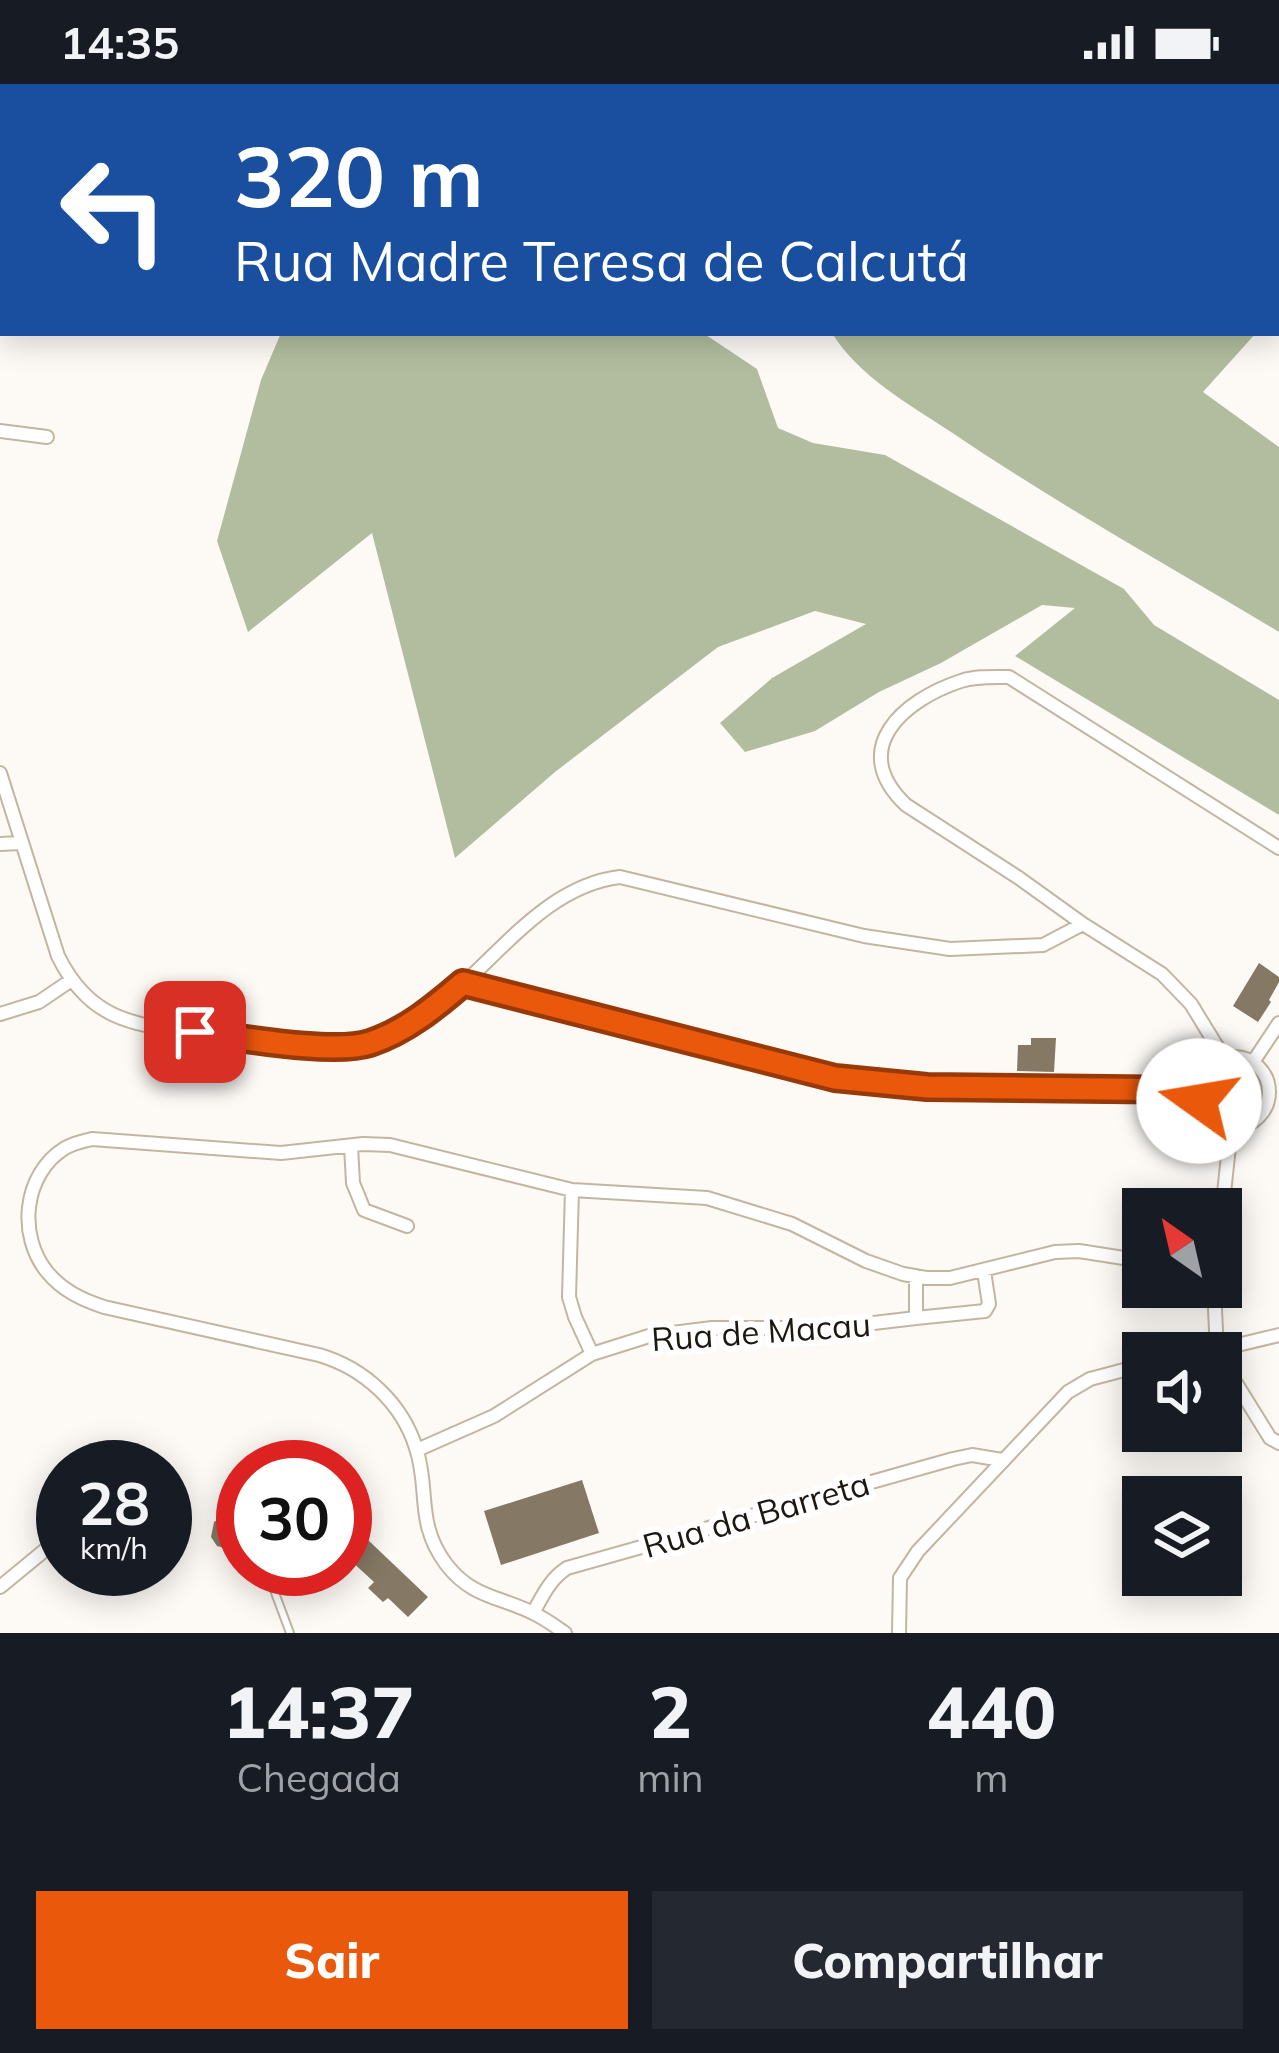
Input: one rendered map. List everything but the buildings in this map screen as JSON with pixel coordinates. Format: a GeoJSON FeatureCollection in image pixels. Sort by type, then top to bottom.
{"type":"FeatureCollection","features":[{"type":"Feature","properties":{"kind":"street"},"geometry":{"type":"LineString","coordinates":[[0,431],[47,437]]}},
{"type":"Feature","properties":{"kind":"street"},"geometry":{"type":"LineString","coordinates":[[1224,1058],[1203,1021],[1162,974],[906,805],[882,772],[880,749],[892,722],[902,713],[959,681],[1009,677],[1279,848]]}},
{"type":"Feature","properties":{"kind":"street"},"geometry":{"type":"LineString","coordinates":[[0,773],[70,981],[110,1013],[152,1027],[344,1047],[366,1045],[421,1017],[563,896],[598,879],[620,877],[864,936],[950,950],[1043,945],[1083,924]]}},
{"type":"Feature","properties":{"kind":"street"},"geometry":{"type":"LineString","coordinates":[[0,844],[20,843]]}},
{"type":"Feature","properties":{"kind":"street"},"geometry":{"type":"LineString","coordinates":[[0,1014],[39,1002],[70,981]]}},
{"type":"Feature","properties":{"kind":"street"},"geometry":{"type":"LineString","coordinates":[[463,983],[835,1078],[927,1087],[1198,1090]]}},
{"type":"Feature","properties":{"kind":"street"},"geometry":{"type":"LineString","coordinates":[[1252,1062],[1279,1023]]}},
{"type":"Feature","properties":{"kind":"street"},"geometry":{"type":"LineString","coordinates":[[1224,1058],[1252,1062],[1274,1093],[1262,1114],[1243,1127],[1220,1125],[1203,1111],[1198,1090],[1206,1070],[1224,1058]]}},
{"type":"Feature","properties":{"kind":"street"},"geometry":{"type":"LineString","coordinates":[[1225,1188],[1231,1128]]}},
{"type":"Feature","properties":{"kind":"street"},"geometry":{"type":"LineString","coordinates":[[565,1633],[533,1612],[475,1592],[449,1568],[425,1518],[417,1450],[384,1394],[366,1377],[319,1355],[82,1300],[49,1274],[30,1237],[28,1206],[40,1173],[64,1149],[92,1139],[281,1153],[390,1144],[572,1190],[707,1198],[792,1224],[866,1261],[916,1276],[950,1278],[1054,1252],[1122,1258]]}},
{"type":"Feature","properties":{"kind":"street"},"geometry":{"type":"LineString","coordinates":[[350,1146],[352,1184],[364,1210],[407,1226]]}},
{"type":"Feature","properties":{"kind":"street"},"geometry":{"type":"LineString","coordinates":[[572,1190],[569,1297],[592,1354]]}},
{"type":"Feature","properties":{"kind":"street","name":"Rua de Macau"},"geometry":{"type":"LineString","coordinates":[[417,1450],[494,1416],[592,1354],[677,1330],[831,1328],[985,1311],[989,1304],[984,1271]]}},
{"type":"Feature","properties":{"kind":"street","name":"Rua de Macau"},"geometry":{"type":"LineString","coordinates":[[916,1276],[916,1318]]}},
{"type":"Feature","properties":{"kind":"street"},"geometry":{"type":"LineString","coordinates":[[1242,1346],[1279,1335]]}},
{"type":"Feature","properties":{"kind":"street"},"geometry":{"type":"LineString","coordinates":[[899,1633],[898,1587],[903,1570],[1054,1404],[1077,1385],[1122,1370]]}},
{"type":"Feature","properties":{"kind":"street"},"geometry":{"type":"LineString","coordinates":[[1242,1396],[1270,1438],[1279,1443]]}},
{"type":"Feature","properties":{"kind":"street","name":"Rua da Barreta"},"geometry":{"type":"LineString","coordinates":[[533,1612],[547,1586],[567,1568],[953,1459],[972,1455],[1002,1460]]}},
{"type":"Feature","properties":{"kind":"street"},"geometry":{"type":"LineString","coordinates":[[0,1587],[36,1557]]}},
{"type":"Feature","properties":{"kind":"lane"},"geometry":{"type":"LineString","coordinates":[[276,1596],[290,1633]]}},
{"type":"Feature","properties":{"kind":"green space"},"geometry":{"type":"Polygon","coordinates":[[[280,336],[708,336],[757,369],[778,428],[813,443],[885,455],[1124,589],[1154,625],[1279,700],[1279,815],[1015,656],[1075,608],[1042,605],[815,731],[745,752],[720,723],[772,678],[866,624],[815,611],[718,647],[555,772],[455,858],[372,533],[248,632],[217,541],[261,380],[280,336]]]}},
{"type":"Feature","properties":{"kind":"green space"},"geometry":{"type":"Polygon","coordinates":[[[834,336],[1253,336],[1203,392],[1279,447],[1279,632],[991,459],[902,400],[834,336]]]}},
{"type":"Feature","properties":{"kind":"route"},"geometry":{"type":"LineString","coordinates":[[195,1032],[324,1047],[366,1045],[421,1017],[463,983],[835,1078],[927,1087],[1198,1090],[1199,1101]]}}]}
